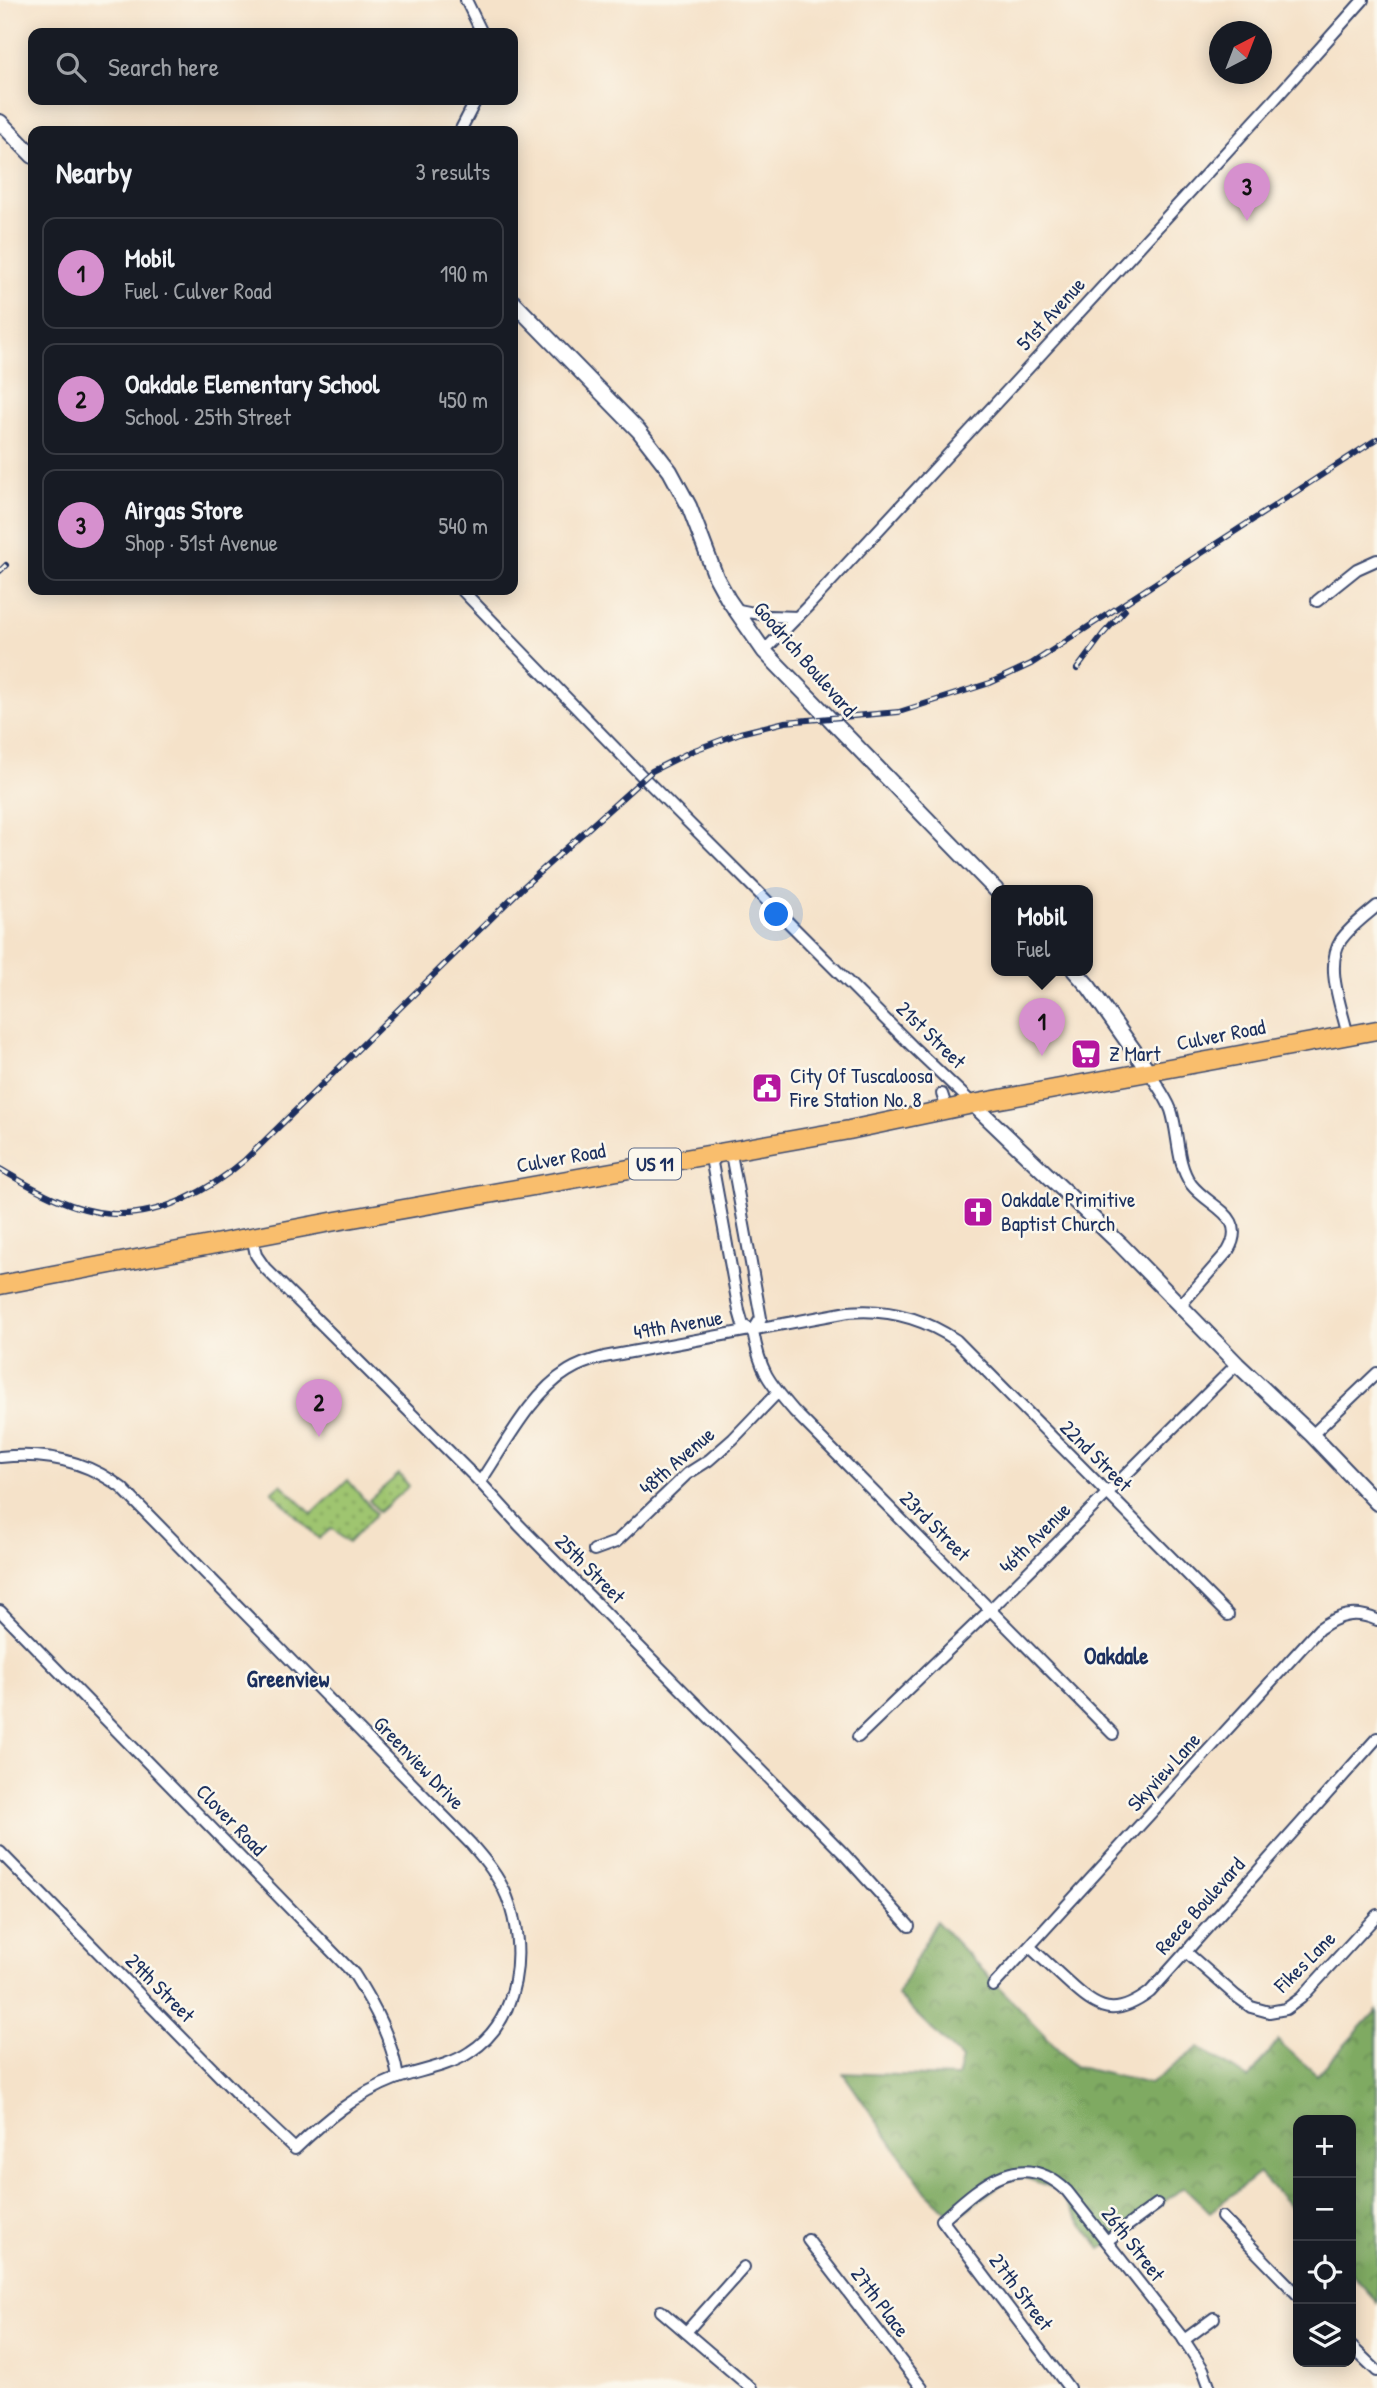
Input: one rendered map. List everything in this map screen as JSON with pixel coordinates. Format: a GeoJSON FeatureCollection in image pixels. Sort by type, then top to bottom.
{"type":"FeatureCollection","features":[{"type":"Feature","properties":{"kind":"main road","name":"Culver Road"},"geometry":{"type":"LineString","coordinates":[[0,1285],[721,1151],[837,1132],[945,1102],[973,1104],[1377,1030]]}},
{"type":"Feature","properties":{"kind":"street"},"geometry":{"type":"LineString","coordinates":[[466,0],[480,28]]}},
{"type":"Feature","properties":{"kind":"street","name":"51st Avenue"},"geometry":{"type":"LineString","coordinates":[[764,651],[1274,100],[1363,0]]}},
{"type":"Feature","properties":{"kind":"street"},"geometry":{"type":"LineString","coordinates":[[463,126],[473,105]]}},
{"type":"Feature","properties":{"kind":"street"},"geometry":{"type":"LineString","coordinates":[[0,122],[28,151]]}},
{"type":"Feature","properties":{"kind":"street","name":"Goodrich Boulevard"},"geometry":{"type":"LineString","coordinates":[[518,307],[639,431],[670,471],[689,506],[716,577],[734,609],[764,651],[991,885]]}},
{"type":"Feature","properties":{"kind":"street"},"geometry":{"type":"LineString","coordinates":[[1317,601],[1357,569],[1377,560]]}},
{"type":"Feature","properties":{"kind":"street","name":"21st Street"},"geometry":{"type":"LineString","coordinates":[[467,595],[644,778],[912,1046],[1120,1244],[1377,1503]]}},
{"type":"Feature","properties":{"kind":"street"},"geometry":{"type":"LineString","coordinates":[[734,609],[769,616],[798,617]]}},
{"type":"Feature","properties":{"kind":"street"},"geometry":{"type":"LineString","coordinates":[[1348,1035],[1335,980],[1335,954],[1340,941],[1377,906]]}},
{"type":"Feature","properties":{"kind":"street"},"geometry":{"type":"LineString","coordinates":[[1079,976],[1149,1072],[1171,1111],[1185,1172],[1191,1184],[1227,1214],[1235,1227],[1233,1242],[1228,1251],[1180,1306]]}},
{"type":"Feature","properties":{"kind":"street","name":"23rd Street"},"geometry":{"type":"LineString","coordinates":[[753,1331],[743,1325],[739,1311],[712,1163],[721,1151],[732,1159],[761,1318],[753,1331],[763,1372],[778,1392],[1113,1734]]}},
{"type":"Feature","properties":{"kind":"street","name":"25th Street"},"geometry":{"type":"LineString","coordinates":[[252,1237],[256,1255],[265,1268],[480,1482],[519,1525],[843,1853],[909,1926]]}},
{"type":"Feature","properties":{"kind":"street","name":"49th Avenue"},"geometry":{"type":"LineString","coordinates":[[480,1482],[540,1396],[568,1371],[604,1357],[861,1311],[899,1314],[935,1327]]}},
{"type":"Feature","properties":{"kind":"street","name":"22nd Street"},"geometry":{"type":"LineString","coordinates":[[935,1327],[956,1340],[984,1366],[1228,1615]]}},
{"type":"Feature","properties":{"kind":"street","name":"46th Avenue"},"geometry":{"type":"LineString","coordinates":[[858,1737],[1237,1364]]}},
{"type":"Feature","properties":{"kind":"street"},"geometry":{"type":"LineString","coordinates":[[1312,1435],[1377,1373]]}},
{"type":"Feature","properties":{"kind":"street","name":"48th Avenue"},"geometry":{"type":"LineString","coordinates":[[594,1550],[616,1542],[687,1474],[709,1460],[733,1439],[778,1392]]}},
{"type":"Feature","properties":{"kind":"street","name":"Greenview Drive"},"geometry":{"type":"LineString","coordinates":[[0,1457],[45,1456],[69,1460],[103,1474],[122,1488],[488,1863],[506,1895],[516,1931],[516,1969],[509,2005],[488,2037],[470,2052],[447,2063],[398,2078],[354,2099],[324,2121],[295,2149]]}},
{"type":"Feature","properties":{"kind":"street","name":"Clover Road"},"geometry":{"type":"LineString","coordinates":[[0,1611],[354,1974],[384,2027],[394,2054],[398,2078]]}},
{"type":"Feature","properties":{"kind":"street","name":"Skyview Lane"},"geometry":{"type":"LineString","coordinates":[[993,1986],[1031,1948],[1319,1629],[1345,1615],[1368,1616],[1377,1620]]}},
{"type":"Feature","properties":{"kind":"street","name":"Reece Boulevard"},"geometry":{"type":"LineString","coordinates":[[1031,1948],[1090,2002],[1105,2008],[1120,2008],[1135,2003],[1150,1992],[1377,1738]]}},
{"type":"Feature","properties":{"kind":"street","name":"29th Street"},"geometry":{"type":"LineString","coordinates":[[0,1852],[246,2103],[295,2149]]}},
{"type":"Feature","properties":{"kind":"street","name":"Fikes Lane"},"geometry":{"type":"LineString","coordinates":[[1186,1952],[1251,2007],[1269,2012],[1286,2009],[1301,1998],[1377,1915]]}},
{"type":"Feature","properties":{"kind":"street","name":"26th Street"},"geometry":{"type":"LineString","coordinates":[[942,2220],[968,2196],[999,2176],[1024,2170],[1048,2176],[1067,2191],[1108,2240],[1184,2340],[1203,2369],[1210,2388]]}},
{"type":"Feature","properties":{"kind":"street"},"geometry":{"type":"LineString","coordinates":[[1108,2240],[1157,2204]]}},
{"type":"Feature","properties":{"kind":"street"},"geometry":{"type":"LineString","coordinates":[[1222,2217],[1293,2290]]}},
{"type":"Feature","properties":{"kind":"street","name":"27th Street"},"geometry":{"type":"LineString","coordinates":[[942,2220],[1069,2388]]}},
{"type":"Feature","properties":{"kind":"street","name":"27th Place"},"geometry":{"type":"LineString","coordinates":[[808,2240],[919,2387]]}},
{"type":"Feature","properties":{"kind":"street"},"geometry":{"type":"LineString","coordinates":[[686,2332],[744,2267]]}},
{"type":"Feature","properties":{"kind":"street"},"geometry":{"type":"LineString","coordinates":[[661,2311],[751,2388]]}},
{"type":"Feature","properties":{"kind":"street"},"geometry":{"type":"LineString","coordinates":[[1184,2340],[1214,2318]]}},
{"type":"Feature","properties":{"kind":"street"},"geometry":{"type":"LineString","coordinates":[[1356,2351],[1377,2371]]}},
{"type":"Feature","properties":{"kind":"green space"},"geometry":{"type":"Polygon","coordinates":[[[399,1474],[409,1486],[379,1512],[369,1500],[399,1474]]]}},
{"type":"Feature","properties":{"kind":"green space"},"geometry":{"type":"Polygon","coordinates":[[[348,1480],[376,1514],[348,1543],[332,1528],[319,1539],[272,1492],[281,1484],[312,1514],[348,1480]]]}},
{"type":"Feature","properties":{"kind":"green space"},"geometry":{"type":"Polygon","coordinates":[[[936,1921],[1074,2066],[1150,2084],[1199,2047],[1248,2079],[1278,2041],[1317,2075],[1377,2010],[1377,2302],[1356,2279],[1356,2115],[1293,2115],[1293,2210],[1259,2173],[1210,2212],[1184,2187],[1101,2249],[1056,2189],[1023,2177],[1005,2181],[954,2219],[926,2192],[843,2073],[957,2077],[962,2059],[897,1995],[936,1921]]]}},
{"type":"Feature","properties":{"kind":"railway"},"geometry":{"type":"LineString","coordinates":[[0,1169],[40,1192],[69,1204],[114,1214],[150,1211],[201,1191],[245,1160],[521,889],[652,771],[692,751],[740,733],[785,722],[899,712],[990,683],[1031,664],[1377,439]]}},
{"type":"Feature","properties":{"kind":"railway"},"geometry":{"type":"LineString","coordinates":[[0,571],[6,565]]}},
{"type":"Feature","properties":{"kind":"railway"},"geometry":{"type":"LineString","coordinates":[[1077,669],[1125,610]]}},
{"type":"Feature","properties":{"kind":"place","name":"Airgas Store"},"geometry":{"type":"Point","coordinates":[1247,221]}},
{"type":"Feature","properties":{"kind":"place","name":"Z Mart"},"geometry":{"type":"Point","coordinates":[1086,1054]}},
{"type":"Feature","properties":{"kind":"place","name":"Mobil"},"geometry":{"type":"Point","coordinates":[1042,1056]}},
{"type":"Feature","properties":{"kind":"place","name":"City Of Tuscaloosa Fire Station No. 8"},"geometry":{"type":"Point","coordinates":[767,1088]}},
{"type":"Feature","properties":{"kind":"place","name":"Oakdale Primitive Baptist Church"},"geometry":{"type":"Point","coordinates":[978,1212]}},
{"type":"Feature","properties":{"kind":"place","name":"Oakdale Elementary School"},"geometry":{"type":"Point","coordinates":[319,1437]}},
{"type":"Feature","properties":{"kind":"district","name":"Oakdale"},"geometry":{"type":"Point","coordinates":[1116,1656]}},
{"type":"Feature","properties":{"kind":"district","name":"Greenview"},"geometry":{"type":"Point","coordinates":[288,1679]}}]}
